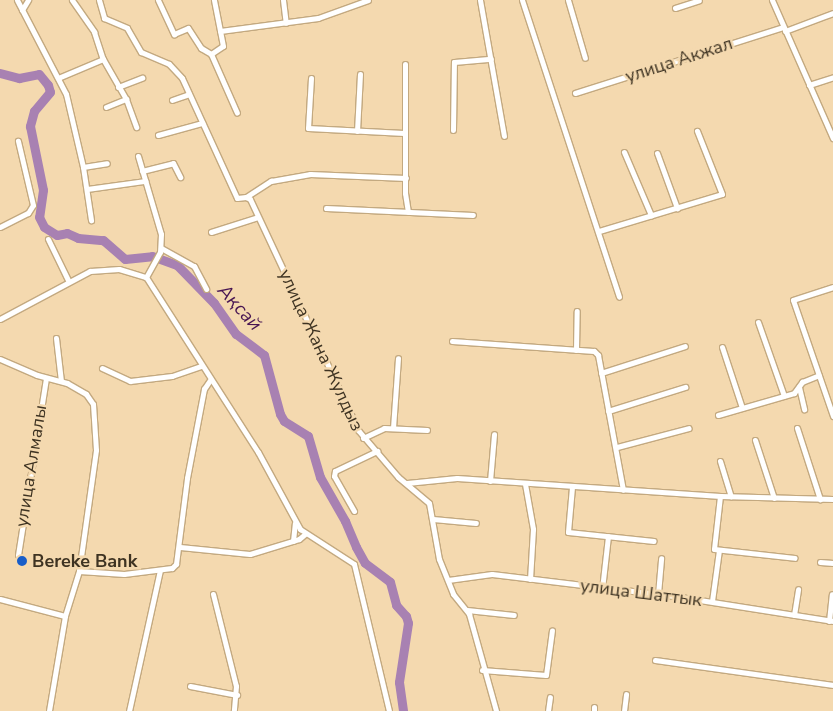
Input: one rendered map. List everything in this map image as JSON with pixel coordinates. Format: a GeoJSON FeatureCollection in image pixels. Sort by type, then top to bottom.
{"type":"FeatureCollection","features":[{"type":"Feature","properties":{"kind":"street"},"geometry":{"type":"LineString","coordinates":[[17,0],[58,78],[71,109],[88,189],[91,220]]}},
{"type":"Feature","properties":{"kind":"street"},"geometry":{"type":"LineString","coordinates":[[22,10],[28,0]]}},
{"type":"Feature","properties":{"kind":"street"},"geometry":{"type":"LineString","coordinates":[[72,0],[94,32],[104,59],[126,99],[136,127]]}},
{"type":"Feature","properties":{"kind":"street"},"geometry":{"type":"LineString","coordinates":[[99,0],[104,18],[128,28],[144,55],[173,68],[189,94],[235,196],[240,199],[271,181],[310,174],[406,178]]}},
{"type":"Feature","properties":{"kind":"street"},"geometry":{"type":"LineString","coordinates":[[158,0],[174,34],[188,28],[201,48],[211,54],[237,113]]}},
{"type":"Feature","properties":{"kind":"street"},"geometry":{"type":"LineString","coordinates":[[211,54],[223,46],[214,0]]}},
{"type":"Feature","properties":{"kind":"street"},"geometry":{"type":"LineString","coordinates":[[283,0],[286,23]]}},
{"type":"Feature","properties":{"kind":"street"},"geometry":{"type":"LineString","coordinates":[[220,31],[318,18],[368,0]]}},
{"type":"Feature","properties":{"kind":"street"},"geometry":{"type":"LineString","coordinates":[[480,0],[504,136]]}},
{"type":"Feature","properties":{"kind":"street"},"geometry":{"type":"LineString","coordinates":[[522,0],[569,151],[599,231],[619,297]]}},
{"type":"Feature","properties":{"kind":"street"},"geometry":{"type":"LineString","coordinates":[[568,0],[585,58]]}},
{"type":"Feature","properties":{"kind":"street"},"geometry":{"type":"LineString","coordinates":[[675,8],[699,0]]}},
{"type":"Feature","properties":{"kind":"street"},"geometry":{"type":"LineString","coordinates":[[772,0],[833,138]]}},
{"type":"Feature","properties":{"kind":"street","name":"улица Акжал"},"geometry":{"type":"LineString","coordinates":[[575,94],[833,13]]}},
{"type":"Feature","properties":{"kind":"street"},"geometry":{"type":"LineString","coordinates":[[58,78],[104,59]]}},
{"type":"Feature","properties":{"kind":"street"},"geometry":{"type":"LineString","coordinates":[[453,130],[454,62],[491,59]]}},
{"type":"Feature","properties":{"kind":"street"},"geometry":{"type":"LineString","coordinates":[[406,64],[404,133],[408,212]]}},
{"type":"Feature","properties":{"kind":"street"},"geometry":{"type":"LineString","coordinates":[[357,131],[360,74]]}},
{"type":"Feature","properties":{"kind":"street"},"geometry":{"type":"LineString","coordinates":[[809,85],[833,77]]}},
{"type":"Feature","properties":{"kind":"street"},"geometry":{"type":"LineString","coordinates":[[118,87],[142,78]]}},
{"type":"Feature","properties":{"kind":"street"},"geometry":{"type":"LineString","coordinates":[[311,78],[308,128],[404,133]]}},
{"type":"Feature","properties":{"kind":"street"},"geometry":{"type":"LineString","coordinates":[[172,100],[189,94]]}},
{"type":"Feature","properties":{"kind":"street"},"geometry":{"type":"LineString","coordinates":[[106,107],[126,99]]}},
{"type":"Feature","properties":{"kind":"street"},"geometry":{"type":"LineString","coordinates":[[158,135],[202,122]]}},
{"type":"Feature","properties":{"kind":"street"},"geometry":{"type":"LineString","coordinates":[[599,231],[722,194],[697,131]]}},
{"type":"Feature","properties":{"kind":"street"},"geometry":{"type":"LineString","coordinates":[[0,227],[28,213],[33,205],[18,141]]}},
{"type":"Feature","properties":{"kind":"street"},"geometry":{"type":"LineString","coordinates":[[624,152],[651,215]]}},
{"type":"Feature","properties":{"kind":"street"},"geometry":{"type":"LineString","coordinates":[[657,153],[677,208]]}},
{"type":"Feature","properties":{"kind":"street"},"geometry":{"type":"LineString","coordinates":[[138,156],[162,234],[161,250],[146,277]]}},
{"type":"Feature","properties":{"kind":"street"},"geometry":{"type":"LineString","coordinates":[[83,167],[107,163]]}},
{"type":"Feature","properties":{"kind":"street"},"geometry":{"type":"LineString","coordinates":[[142,171],[173,163],[180,177]]}},
{"type":"Feature","properties":{"kind":"street"},"geometry":{"type":"LineString","coordinates":[[88,189],[146,181]]}},
{"type":"Feature","properties":{"kind":"street","name":"улица Жана Жулдыз"},"geometry":{"type":"LineString","coordinates":[[246,197],[258,217],[363,438],[377,450],[407,484],[429,502],[437,551],[453,594],[467,610],[482,670],[496,711]]}},
{"type":"Feature","properties":{"kind":"street"},"geometry":{"type":"LineString","coordinates":[[326,208],[473,215]]}},
{"type":"Feature","properties":{"kind":"street"},"geometry":{"type":"LineString","coordinates":[[211,232],[258,217]]}},
{"type":"Feature","properties":{"kind":"street"},"geometry":{"type":"LineString","coordinates":[[48,238],[68,280]]}},
{"type":"Feature","properties":{"kind":"street"},"geometry":{"type":"LineString","coordinates":[[161,250],[194,266],[206,289]]}},
{"type":"Feature","properties":{"kind":"street"},"geometry":{"type":"LineString","coordinates":[[0,319],[68,280],[104,269],[131,270],[146,277],[201,366],[258,452],[296,523],[305,534],[349,560],[357,570],[389,711]]}},
{"type":"Feature","properties":{"kind":"street"},"geometry":{"type":"LineString","coordinates":[[833,287],[793,300],[833,416]]}},
{"type":"Feature","properties":{"kind":"street"},"geometry":{"type":"LineString","coordinates":[[576,350],[577,311]]}},
{"type":"Feature","properties":{"kind":"street"},"geometry":{"type":"LineString","coordinates":[[758,322],[784,396]]}},
{"type":"Feature","properties":{"kind":"street"},"geometry":{"type":"LineString","coordinates":[[56,338],[61,382]]}},
{"type":"Feature","properties":{"kind":"street"},"geometry":{"type":"LineString","coordinates":[[452,341],[594,352],[601,373],[617,447],[623,490]]}},
{"type":"Feature","properties":{"kind":"street"},"geometry":{"type":"LineString","coordinates":[[601,373],[685,346]]}},
{"type":"Feature","properties":{"kind":"street"},"geometry":{"type":"LineString","coordinates":[[722,347],[742,408]]}},
{"type":"Feature","properties":{"kind":"street"},"geometry":{"type":"LineString","coordinates":[[393,428],[398,358]]}},
{"type":"Feature","properties":{"kind":"street"},"geometry":{"type":"LineString","coordinates":[[0,359],[46,378],[61,382],[86,394],[93,404],[96,450],[79,571],[65,616],[49,711]]}},
{"type":"Feature","properties":{"kind":"street"},"geometry":{"type":"LineString","coordinates":[[102,368],[130,381],[172,376],[201,366]]}},
{"type":"Feature","properties":{"kind":"street"},"geometry":{"type":"LineString","coordinates":[[718,416],[794,393],[805,380],[819,375]]}},
{"type":"Feature","properties":{"kind":"street","name":"улица Алмалы"},"geometry":{"type":"LineString","coordinates":[[18,555],[46,378]]}},
{"type":"Feature","properties":{"kind":"street"},"geometry":{"type":"LineString","coordinates":[[79,571],[124,574],[160,570],[176,564],[180,547],[185,486],[204,389],[210,380]]}},
{"type":"Feature","properties":{"kind":"street"},"geometry":{"type":"LineString","coordinates":[[608,411],[685,387]]}},
{"type":"Feature","properties":{"kind":"street"},"geometry":{"type":"LineString","coordinates":[[799,387],[804,409]]}},
{"type":"Feature","properties":{"kind":"street"},"geometry":{"type":"LineString","coordinates":[[363,438],[378,430],[393,428],[427,430]]}},
{"type":"Feature","properties":{"kind":"street"},"geometry":{"type":"LineString","coordinates":[[617,447],[689,428]]}},
{"type":"Feature","properties":{"kind":"street"},"geometry":{"type":"LineString","coordinates":[[797,428],[820,499]]}},
{"type":"Feature","properties":{"kind":"street"},"geometry":{"type":"LineString","coordinates":[[490,481],[494,434]]}},
{"type":"Feature","properties":{"kind":"street"},"geometry":{"type":"LineString","coordinates":[[756,440],[774,498]]}},
{"type":"Feature","properties":{"kind":"street"},"geometry":{"type":"LineString","coordinates":[[354,511],[334,476],[336,471],[377,450]]}},
{"type":"Feature","properties":{"kind":"street"},"geometry":{"type":"LineString","coordinates":[[720,462],[731,496]]}},
{"type":"Feature","properties":{"kind":"street"},"geometry":{"type":"LineString","coordinates":[[407,484],[440,479],[720,496],[833,499]]}},
{"type":"Feature","properties":{"kind":"street"},"geometry":{"type":"LineString","coordinates":[[525,484],[533,529],[530,578]]}},
{"type":"Feature","properties":{"kind":"street"},"geometry":{"type":"LineString","coordinates":[[572,487],[568,532],[654,541]]}},
{"type":"Feature","properties":{"kind":"street"},"geometry":{"type":"LineString","coordinates":[[720,496],[714,549],[795,558]]}},
{"type":"Feature","properties":{"kind":"street"},"geometry":{"type":"LineString","coordinates":[[433,519],[476,523]]}},
{"type":"Feature","properties":{"kind":"street"},"geometry":{"type":"LineString","coordinates":[[293,541],[296,523]]}},
{"type":"Feature","properties":{"kind":"street"},"geometry":{"type":"LineString","coordinates":[[180,547],[241,555],[293,541],[305,534]]}},
{"type":"Feature","properties":{"kind":"street"},"geometry":{"type":"LineString","coordinates":[[602,589],[608,536]]}},
{"type":"Feature","properties":{"kind":"street"},"geometry":{"type":"LineString","coordinates":[[712,601],[719,550]]}},
{"type":"Feature","properties":{"kind":"street"},"geometry":{"type":"LineString","coordinates":[[658,594],[661,558]]}},
{"type":"Feature","properties":{"kind":"street"},"geometry":{"type":"LineString","coordinates":[[820,562],[833,563]]}},
{"type":"Feature","properties":{"kind":"street"},"geometry":{"type":"LineString","coordinates":[[129,711],[160,570]]}},
{"type":"Feature","properties":{"kind":"street","name":"улица Шаттык"},"geometry":{"type":"LineString","coordinates":[[448,580],[492,574],[530,578],[602,589],[712,601],[831,621]]}},
{"type":"Feature","properties":{"kind":"street"},"geometry":{"type":"LineString","coordinates":[[794,615],[798,589]]}},
{"type":"Feature","properties":{"kind":"street"},"geometry":{"type":"LineString","coordinates":[[212,594],[236,695],[234,711]]}},
{"type":"Feature","properties":{"kind":"street"},"geometry":{"type":"LineString","coordinates":[[831,621],[832,594]]}},
{"type":"Feature","properties":{"kind":"street"},"geometry":{"type":"LineString","coordinates":[[0,599],[65,616]]}},
{"type":"Feature","properties":{"kind":"street"},"geometry":{"type":"LineString","coordinates":[[467,610],[514,615]]}},
{"type":"Feature","properties":{"kind":"street"},"geometry":{"type":"LineString","coordinates":[[482,670],[546,675],[552,630]]}},
{"type":"Feature","properties":{"kind":"street"},"geometry":{"type":"LineString","coordinates":[[655,660],[833,685]]}},
{"type":"Feature","properties":{"kind":"street"},"geometry":{"type":"LineString","coordinates":[[190,686],[236,695]]}},
{"type":"Feature","properties":{"kind":"street"},"geometry":{"type":"LineString","coordinates":[[624,711],[626,694]]}},
{"type":"Feature","properties":{"kind":"street"},"geometry":{"type":"LineString","coordinates":[[548,711],[550,697]]}},
{"type":"Feature","properties":{"kind":"waterway","name":"Ақсай"},"geometry":{"type":"LineString","coordinates":[[0,73],[19,78],[39,74],[48,85],[50,92],[34,111],[30,126],[43,190],[39,217],[44,227],[57,235],[67,233],[78,238],[103,240],[125,259],[152,256],[177,265],[214,303],[236,334],[264,355],[280,414],[284,421],[308,436],[320,477],[345,521],[356,547],[365,563],[390,582],[396,605],[406,616],[408,623],[399,682],[403,711]]}},
{"type":"Feature","properties":{"kind":"place","name":"Bereke Bank"},"geometry":{"type":"Point","coordinates":[22,561]}}]}
